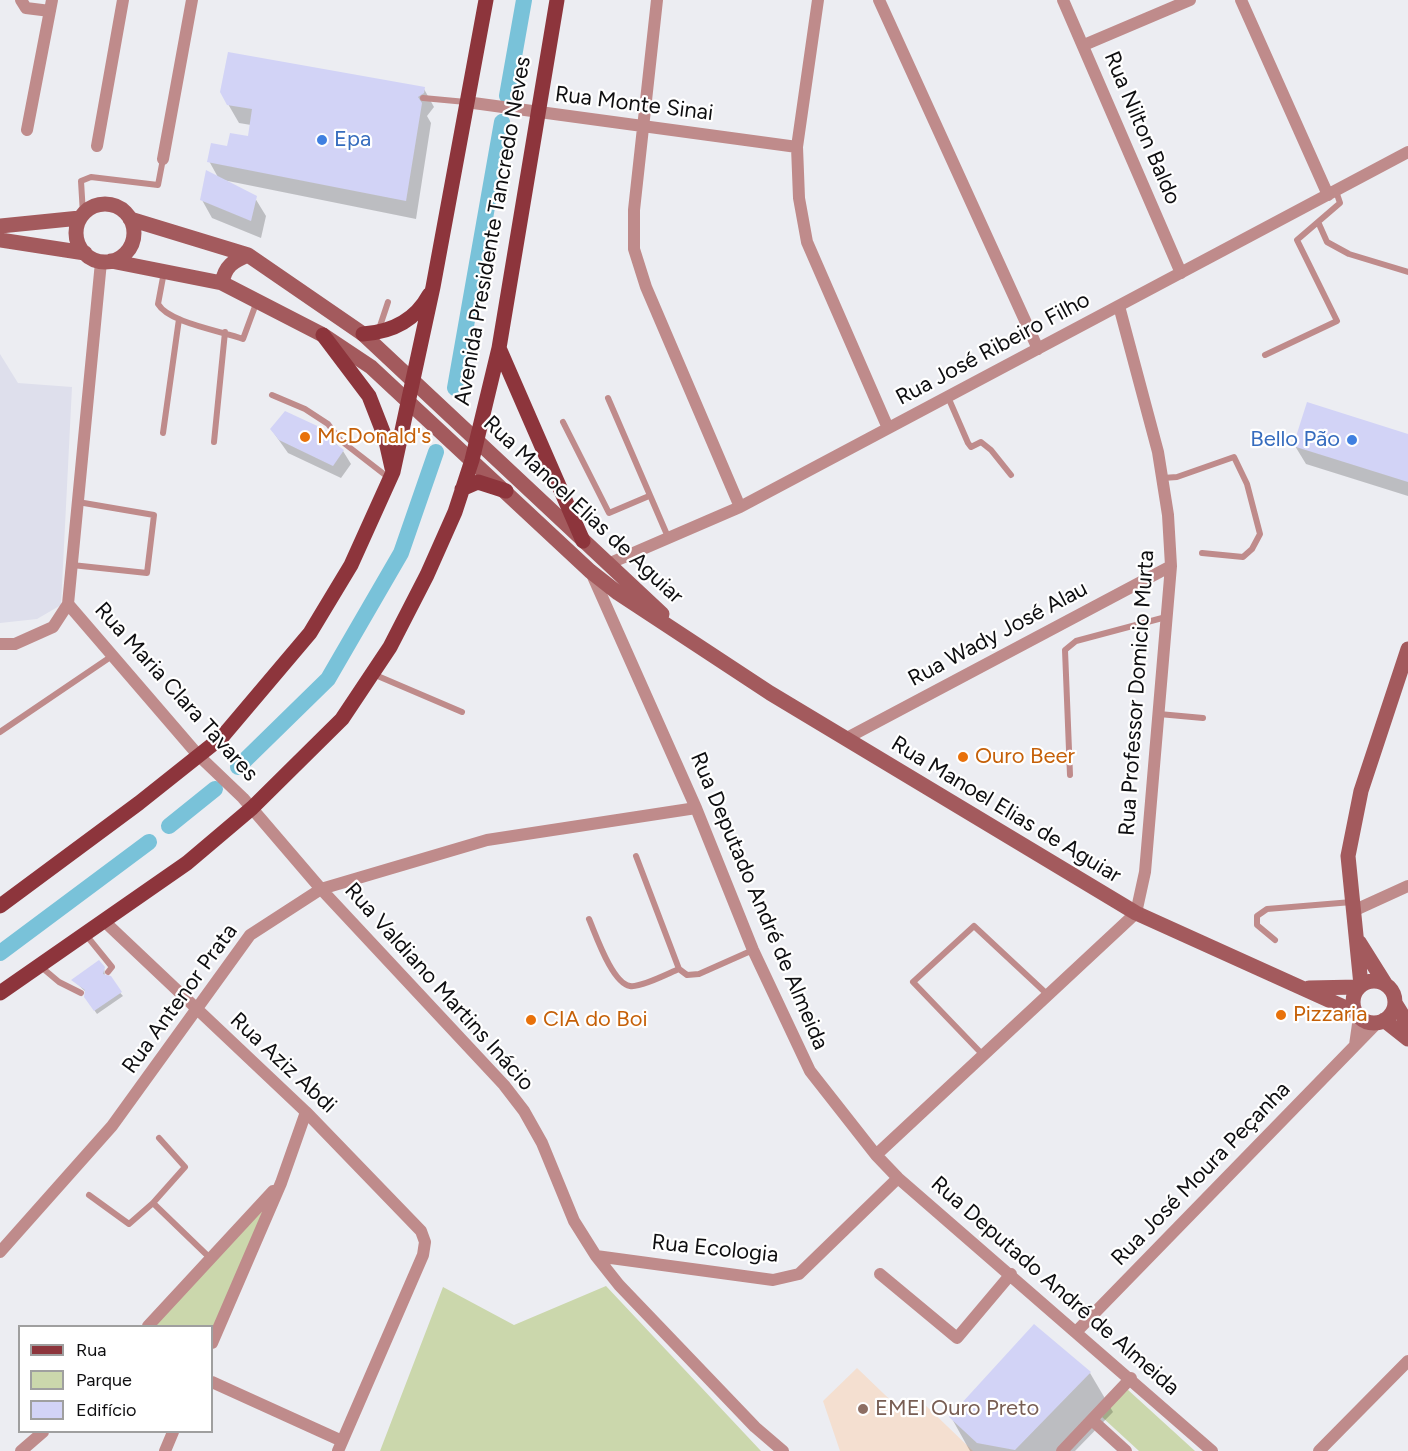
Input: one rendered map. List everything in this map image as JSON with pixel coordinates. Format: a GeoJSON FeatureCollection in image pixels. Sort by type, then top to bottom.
{"type":"FeatureCollection","features":[{"type":"Feature","properties":{"kind":"main road"},"geometry":{"type":"LineString","coordinates":[[0,906],[139,803],[222,737],[310,633],[351,565],[391,475],[408,404],[433,287],[486,0]]}},
{"type":"Feature","properties":{"kind":"main road","name":"Avenida Presidente Tancredo Neves"},"geometry":{"type":"LineString","coordinates":[[0,993],[187,863],[252,808],[342,719],[390,647],[427,575],[472,460],[499,348],[532,112],[558,0]]}},
{"type":"Feature","properties":{"kind":"main road"},"geometry":{"type":"LineString","coordinates":[[0,226],[82,216],[99,205],[108,205],[125,212],[130,219],[134,237],[131,245],[119,258],[106,262],[85,253],[0,240]]}},
{"type":"Feature","properties":{"kind":"main road"},"geometry":{"type":"LineString","coordinates":[[82,216],[76,237],[85,253]]}},
{"type":"Feature","properties":{"kind":"main road","name":"Rua Manoel Elias de Aguiar"},"geometry":{"type":"LineString","coordinates":[[130,219],[248,255],[370,333],[412,382],[699,647]]}},
{"type":"Feature","properties":{"kind":"main road"},"geometry":{"type":"LineString","coordinates":[[222,282],[224,271],[248,255]]}},
{"type":"Feature","properties":{"kind":"main road","name":"Rua Manoel Elias de Aguiar"},"geometry":{"type":"LineString","coordinates":[[106,262],[222,282],[323,335],[371,368],[590,571],[618,593],[699,647],[845,739],[1136,913],[1303,988],[1357,1015]]}},
{"type":"Feature","properties":{"kind":"main road"},"geometry":{"type":"LineString","coordinates":[[370,333],[405,322],[422,306],[433,287]]}},
{"type":"Feature","properties":{"kind":"main road"},"geometry":{"type":"LineString","coordinates":[[323,335],[369,396],[385,437],[391,475]]}},
{"type":"Feature","properties":{"kind":"main road"},"geometry":{"type":"LineString","coordinates":[[499,348],[584,542]]}},
{"type":"Feature","properties":{"kind":"main road"},"geometry":{"type":"LineString","coordinates":[[462,489],[478,482],[506,491]]}},
{"type":"Feature","properties":{"kind":"main road"},"geometry":{"type":"LineString","coordinates":[[1408,648],[1361,791],[1348,856],[1358,939],[1360,986],[1353,999],[1357,1015],[1381,1022],[1408,1039]]}},
{"type":"Feature","properties":{"kind":"main road"},"geometry":{"type":"LineString","coordinates":[[1358,939],[1394,996],[1395,1003],[1408,1024]]}},
{"type":"Feature","properties":{"kind":"main road"},"geometry":{"type":"LineString","coordinates":[[1360,986],[1374,981],[1386,985]]}},
{"type":"Feature","properties":{"kind":"main road","name":"Rua Manoel Elias de Aguiar"},"geometry":{"type":"LineString","coordinates":[[1303,988],[1360,986]]}},
{"type":"Feature","properties":{"kind":"main road"},"geometry":{"type":"LineString","coordinates":[[1381,1022],[1389,1016],[1395,1003]]}},
{"type":"Feature","properties":{"kind":"street"},"geometry":{"type":"LineString","coordinates":[[21,0],[26,8],[51,5],[27,130]]}},
{"type":"Feature","properties":{"kind":"street"},"geometry":{"type":"LineString","coordinates":[[97,146],[123,0]]}},
{"type":"Feature","properties":{"kind":"street"},"geometry":{"type":"LineString","coordinates":[[163,159],[192,0]]}},
{"type":"Feature","properties":{"kind":"street"},"geometry":{"type":"LineString","coordinates":[[657,0],[634,210],[634,249],[646,287],[740,507]]}},
{"type":"Feature","properties":{"kind":"street"},"geometry":{"type":"LineString","coordinates":[[818,0],[797,147],[799,198],[807,242],[888,428]]}},
{"type":"Feature","properties":{"kind":"street"},"geometry":{"type":"LineString","coordinates":[[879,0],[1038,349]]}},
{"type":"Feature","properties":{"kind":"street","name":"Rua Nilton Baldo"},"geometry":{"type":"LineString","coordinates":[[1063,0],[1181,273]]}},
{"type":"Feature","properties":{"kind":"street"},"geometry":{"type":"LineString","coordinates":[[1084,45],[1190,0]]}},
{"type":"Feature","properties":{"kind":"street"},"geometry":{"type":"LineString","coordinates":[[1241,0],[1332,193]]}},
{"type":"Feature","properties":{"kind":"street","name":"Rua Monte Sinai"},"geometry":{"type":"LineString","coordinates":[[466,102],[797,147]]}},
{"type":"Feature","properties":{"kind":"street","name":"Rua José Ribeiro Filho"},"geometry":{"type":"LineString","coordinates":[[608,564],[740,507],[1408,152]]}},
{"type":"Feature","properties":{"kind":"street"},"geometry":{"type":"LineString","coordinates":[[1392,161],[1408,165]]}},
{"type":"Feature","properties":{"kind":"street"},"geometry":{"type":"LineString","coordinates":[[0,644],[15,644],[53,627],[68,604],[106,262]]}},
{"type":"Feature","properties":{"kind":"street","name":"Rua Professor Domicio Murta"},"geometry":{"type":"LineString","coordinates":[[1119,306],[1158,452],[1171,566],[1145,872],[1136,913]]}},
{"type":"Feature","properties":{"kind":"street","name":"Rua Wady José Alau"},"geometry":{"type":"LineString","coordinates":[[845,739],[1171,566]]}},
{"type":"Feature","properties":{"kind":"street","name":"Rua Deputado André de Almeida"},"geometry":{"type":"LineString","coordinates":[[590,571],[696,808],[753,950],[810,1071],[876,1155],[898,1178],[1131,1378],[1212,1451]]}},
{"type":"Feature","properties":{"kind":"street","name":"Rua Maria Clara Tavares"},"geometry":{"type":"LineString","coordinates":[[68,604],[198,755],[252,808]]}},
{"type":"Feature","properties":{"kind":"street","name":"Rua Valdiano Martins Inácio"},"geometry":{"type":"LineString","coordinates":[[252,808],[321,889],[504,1085],[524,1111],[542,1143],[574,1221],[596,1256],[619,1285],[755,1427],[783,1451]]}},
{"type":"Feature","properties":{"kind":"street","name":"Rua Antenor Prata"},"geometry":{"type":"LineString","coordinates":[[0,1252],[112,1126],[250,935],[321,889],[487,840],[696,808]]}},
{"type":"Feature","properties":{"kind":"street"},"geometry":{"type":"LineString","coordinates":[[1353,907],[1408,886]]}},
{"type":"Feature","properties":{"kind":"street"},"geometry":{"type":"LineString","coordinates":[[876,1155],[1136,913]]}},
{"type":"Feature","properties":{"kind":"street","name":"Rua Aziz Abdi"},"geometry":{"type":"LineString","coordinates":[[105,922],[196,1011],[306,1112],[414,1222],[425,1242],[423,1255],[340,1446]]}},
{"type":"Feature","properties":{"kind":"street"},"geometry":{"type":"LineString","coordinates":[[1355,1046],[1357,1015]]}},
{"type":"Feature","properties":{"kind":"street","name":"Rua José Moura Peçanha"},"geometry":{"type":"LineString","coordinates":[[1076,1332],[1381,1022]]}},
{"type":"Feature","properties":{"kind":"street"},"geometry":{"type":"LineString","coordinates":[[213,1341],[281,1183],[306,1112]]}},
{"type":"Feature","properties":{"kind":"street","name":"Rua Ecologia"},"geometry":{"type":"LineString","coordinates":[[596,1256],[773,1280],[799,1274],[898,1178]]}},
{"type":"Feature","properties":{"kind":"street"},"geometry":{"type":"LineString","coordinates":[[149,1325],[281,1183]]}},
{"type":"Feature","properties":{"kind":"street"},"geometry":{"type":"LineString","coordinates":[[880,1274],[957,1338],[1011,1274]]}},
{"type":"Feature","properties":{"kind":"street"},"geometry":{"type":"LineString","coordinates":[[1319,1451],[1408,1361]]}},
{"type":"Feature","properties":{"kind":"street"},"geometry":{"type":"LineString","coordinates":[[1062,1451],[1131,1378]]}},
{"type":"Feature","properties":{"kind":"street"},"geometry":{"type":"LineString","coordinates":[[213,1382],[340,1446]]}},
{"type":"Feature","properties":{"kind":"street"},"geometry":{"type":"LineString","coordinates":[[1092,1420],[1126,1451]]}},
{"type":"Feature","properties":{"kind":"street"},"geometry":{"type":"LineString","coordinates":[[21,1451],[41,1433]]}},
{"type":"Feature","properties":{"kind":"street"},"geometry":{"type":"LineString","coordinates":[[165,1451],[172,1433]]}},
{"type":"Feature","properties":{"kind":"lane"},"geometry":{"type":"LineString","coordinates":[[425,98],[466,102]]}},
{"type":"Feature","properties":{"kind":"lane"},"geometry":{"type":"LineString","coordinates":[[82,216],[81,182],[84,178],[158,185],[163,159]]}},
{"type":"Feature","properties":{"kind":"lane"},"geometry":{"type":"LineString","coordinates":[[1265,355],[1337,321],[1297,240],[1319,224],[1340,203],[1332,193]]}},
{"type":"Feature","properties":{"kind":"lane"},"geometry":{"type":"LineString","coordinates":[[1319,224],[1328,242],[1349,254],[1408,272]]}},
{"type":"Feature","properties":{"kind":"lane"},"geometry":{"type":"LineString","coordinates":[[164,272],[159,304],[163,311],[179,319],[243,339],[257,300]]}},
{"type":"Feature","properties":{"kind":"lane"},"geometry":{"type":"LineString","coordinates":[[370,333],[388,302]]}},
{"type":"Feature","properties":{"kind":"lane"},"geometry":{"type":"LineString","coordinates":[[162,433],[179,319]]}},
{"type":"Feature","properties":{"kind":"lane"},"geometry":{"type":"LineString","coordinates":[[214,442],[225,332]]}},
{"type":"Feature","properties":{"kind":"lane"},"geometry":{"type":"LineString","coordinates":[[272,395],[305,409],[328,424],[340,440],[391,475]]}},
{"type":"Feature","properties":{"kind":"lane"},"geometry":{"type":"LineString","coordinates":[[948,396],[971,447],[981,442],[991,450],[1011,475]]}},
{"type":"Feature","properties":{"kind":"lane"},"geometry":{"type":"LineString","coordinates":[[608,398],[668,538]]}},
{"type":"Feature","properties":{"kind":"lane"},"geometry":{"type":"LineString","coordinates":[[563,422],[609,513],[649,496]]}},
{"type":"Feature","properties":{"kind":"lane"},"geometry":{"type":"LineString","coordinates":[[1162,478],[1177,477],[1234,457],[1248,484],[1260,534],[1252,549],[1243,557],[1202,553]]}},
{"type":"Feature","properties":{"kind":"lane"},"geometry":{"type":"LineString","coordinates":[[72,565],[147,573],[154,515],[78,502]]}},
{"type":"Feature","properties":{"kind":"lane"},"geometry":{"type":"LineString","coordinates":[[1070,775],[1065,650],[1076,641],[1167,617]]}},
{"type":"Feature","properties":{"kind":"lane"},"geometry":{"type":"LineString","coordinates":[[0,732],[112,655]]}},
{"type":"Feature","properties":{"kind":"lane"},"geometry":{"type":"LineString","coordinates":[[372,674],[462,712]]}},
{"type":"Feature","properties":{"kind":"lane"},"geometry":{"type":"LineString","coordinates":[[1158,714],[1203,718]]}},
{"type":"Feature","properties":{"kind":"lane"},"geometry":{"type":"LineString","coordinates":[[636,856],[679,969],[687,975],[699,974],[753,950]]}},
{"type":"Feature","properties":{"kind":"lane"},"geometry":{"type":"LineString","coordinates":[[1275,940],[1257,925],[1257,916],[1267,909],[1353,907]]}},
{"type":"Feature","properties":{"kind":"lane"},"geometry":{"type":"LineString","coordinates":[[589,919],[614,974],[630,987],[679,969]]}},
{"type":"Feature","properties":{"kind":"lane"},"geometry":{"type":"LineString","coordinates":[[983,1055],[913,982],[974,926],[1048,995]]}},
{"type":"Feature","properties":{"kind":"lane"},"geometry":{"type":"LineString","coordinates":[[86,935],[112,967],[108,972]]}},
{"type":"Feature","properties":{"kind":"lane"},"geometry":{"type":"LineString","coordinates":[[40,966],[59,982],[81,993]]}},
{"type":"Feature","properties":{"kind":"lane"},"geometry":{"type":"LineString","coordinates":[[89,1195],[129,1224],[153,1203],[185,1167],[159,1138]]}},
{"type":"Feature","properties":{"kind":"lane"},"geometry":{"type":"LineString","coordinates":[[153,1203],[210,1259]]}},
{"type":"Feature","properties":{"kind":"shaded area"},"geometry":{"type":"Polygon","coordinates":[[[0,354],[18,383],[72,387],[61,605],[37,619],[0,623],[0,354]]]}},
{"type":"Feature","properties":{"kind":"shaded area","name":"EMEI Ouro Preto"},"geometry":{"type":"Polygon","coordinates":[[[857,1368],[908,1417],[921,1401],[973,1451],[840,1451],[823,1401],[857,1368]]]}},
{"type":"Feature","properties":{"kind":"green space"},"geometry":{"type":"Polygon","coordinates":[[[281,1183],[213,1341],[213,1325],[149,1325],[281,1183]]]}},
{"type":"Feature","properties":{"kind":"green space"},"geometry":{"type":"Polygon","coordinates":[[[606,1286],[761,1451],[380,1451],[443,1287],[514,1325],[606,1286]]]}},
{"type":"Feature","properties":{"kind":"green space"},"geometry":{"type":"Polygon","coordinates":[[[1127,1389],[1195,1451],[1139,1451],[1102,1417],[1127,1389]]]}},
{"type":"Feature","properties":{"kind":"building","name":"Epa"},"geometry":{"type":"Polygon","coordinates":[[[228,52],[425,87],[424,93],[418,97],[422,103],[406,201],[207,162],[211,143],[227,146],[230,133],[248,136],[252,109],[227,105],[220,92],[228,52]]]}},
{"type":"Feature","properties":{"kind":"building"},"geometry":{"type":"Polygon","coordinates":[[[206,170],[257,196],[251,221],[200,200],[206,170]]]}},
{"type":"Feature","properties":{"kind":"building","name":"Bello Pão"},"geometry":{"type":"Polygon","coordinates":[[[1307,402],[1408,434],[1408,482],[1293,446],[1307,402]]]}},
{"type":"Feature","properties":{"kind":"building","name":"McDonald's"},"geometry":{"type":"Polygon","coordinates":[[[285,411],[326,430],[333,442],[344,450],[333,466],[279,440],[270,429],[285,411]]]}},
{"type":"Feature","properties":{"kind":"building"},"geometry":{"type":"Polygon","coordinates":[[[99,960],[105,967],[103,974],[111,976],[122,992],[94,1011],[84,997],[85,990],[71,980],[99,960]]]}},
{"type":"Feature","properties":{"kind":"building"},"geometry":{"type":"Polygon","coordinates":[[[1034,1324],[1091,1372],[1015,1450],[977,1443],[949,1417],[1034,1324]]]}},
{"type":"Feature","properties":{"kind":"waterway"},"geometry":{"type":"LineString","coordinates":[[507,96],[524,0]]}},
{"type":"Feature","properties":{"kind":"waterway"},"geometry":{"type":"LineString","coordinates":[[455,388],[502,122]]}},
{"type":"Feature","properties":{"kind":"waterway"},"geometry":{"type":"LineString","coordinates":[[238,767],[328,679],[401,553],[436,452]]}},
{"type":"Feature","properties":{"kind":"waterway"},"geometry":{"type":"LineString","coordinates":[[169,826],[215,789]]}},
{"type":"Feature","properties":{"kind":"waterway"},"geometry":{"type":"LineString","coordinates":[[0,953],[149,842]]}},
{"type":"Feature","properties":{"kind":"place","name":"Epa"},"geometry":{"type":"Point","coordinates":[322,140]}},
{"type":"Feature","properties":{"kind":"place","name":"McDonald's"},"geometry":{"type":"Point","coordinates":[305,437]}},
{"type":"Feature","properties":{"kind":"place","name":"Bello Pão"},"geometry":{"type":"Point","coordinates":[1352,440]}},
{"type":"Feature","properties":{"kind":"place","name":"Ouro Beer"},"geometry":{"type":"Point","coordinates":[963,757]}},
{"type":"Feature","properties":{"kind":"place","name":"Pizzaria"},"geometry":{"type":"Point","coordinates":[1281,1015]}},
{"type":"Feature","properties":{"kind":"place","name":"CIA do Boi"},"geometry":{"type":"Point","coordinates":[531,1020]}},
{"type":"Feature","properties":{"kind":"place","name":"EMEI Ouro Preto"},"geometry":{"type":"Point","coordinates":[863,1409]}}]}
